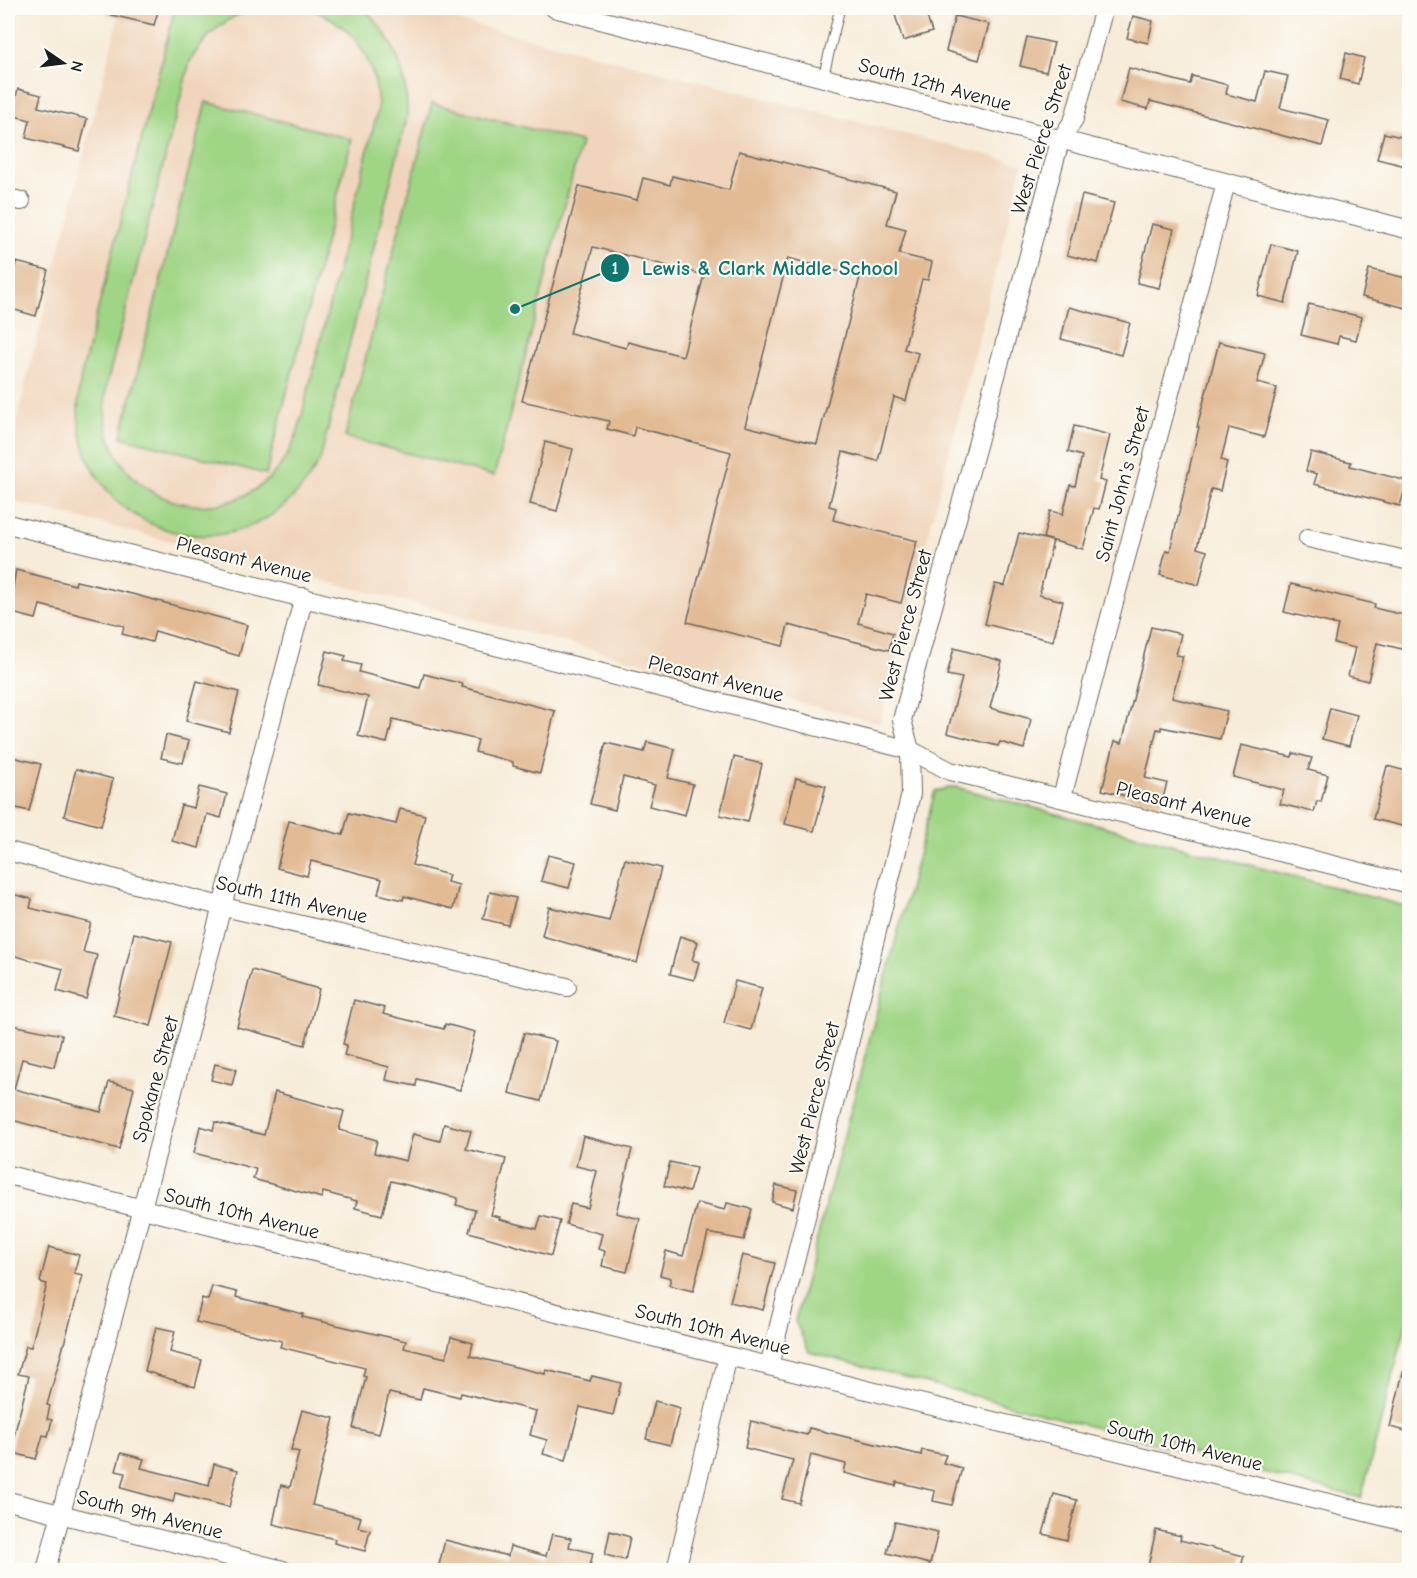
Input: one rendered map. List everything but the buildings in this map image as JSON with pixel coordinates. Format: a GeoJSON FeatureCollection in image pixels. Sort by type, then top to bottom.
{"type":"FeatureCollection","features":[{"type":"Feature","properties":{"kind":"street","name":"South 12th Avenue"},"geometry":{"type":"LineString","coordinates":[[554,8],[599,13],[823,78],[1410,230]]}},
{"type":"Feature","properties":{"kind":"street","name":"West Pierce Street"},"geometry":{"type":"LineString","coordinates":[[769,1366],[911,794],[910,750],[902,720],[1060,141],[1074,119],[1104,8]]}},
{"type":"Feature","properties":{"kind":"street","name":"Saint John's Street"},"geometry":{"type":"LineString","coordinates":[[1062,797],[1226,183]]}},
{"type":"Feature","properties":{"kind":"street","name":"Pleasant Avenue"},"geometry":{"type":"LineString","coordinates":[[8,524],[910,750],[950,771],[1410,884]]}},
{"type":"Feature","properties":{"kind":"street"},"geometry":{"type":"LineString","coordinates":[[1308,538],[1410,561]]}},
{"type":"Feature","properties":{"kind":"street","name":"Spokane Street"},"geometry":{"type":"LineString","coordinates":[[46,1570],[224,907],[304,597]]}},
{"type":"Feature","properties":{"kind":"street","name":"South 11th Avenue"},"geometry":{"type":"LineString","coordinates":[[8,851],[224,907],[567,987]]}},
{"type":"Feature","properties":{"kind":"street","name":"South 10th Avenue"},"geometry":{"type":"LineString","coordinates":[[8,1175],[143,1211],[1410,1523]]}},
{"type":"Feature","properties":{"kind":"street"},"geometry":{"type":"LineString","coordinates":[[676,1570],[728,1356]]}},
{"type":"Feature","properties":{"kind":"street","name":"South 9th Avenue"},"geometry":{"type":"LineString","coordinates":[[8,1501],[282,1570]]}},
{"type":"Feature","properties":{"kind":"lane"},"geometry":{"type":"LineString","coordinates":[[823,78],[840,8]]}},
{"type":"Feature","properties":{"kind":"shaded area"},"geometry":{"type":"Polygon","coordinates":[[[121,8],[409,8],[1023,164],[880,723],[8,500],[8,453],[121,8]]]}},
{"type":"Feature","properties":{"kind":"green space"},"geometry":{"type":"Polygon","coordinates":[[[175,8],[255,8],[234,16],[217,28],[190,61],[107,383],[107,427],[122,462],[146,488],[178,502],[213,505],[247,494],[277,470],[298,431],[378,109],[373,75],[359,45],[337,22],[305,8],[365,9],[385,33],[398,59],[407,101],[407,117],[320,460],[287,503],[248,527],[204,535],[162,528],[125,507],[96,474],[80,430],[81,376],[175,8]]]}},
{"type":"Feature","properties":{"kind":"green space"},"geometry":{"type":"Polygon","coordinates":[[[206,102],[352,139],[266,474],[121,437],[206,102]]]}},
{"type":"Feature","properties":{"kind":"green space"},"geometry":{"type":"Polygon","coordinates":[[[432,103],[581,142],[494,476],[345,437],[432,103]]]}},
{"type":"Feature","properties":{"kind":"green space"},"geometry":{"type":"Polygon","coordinates":[[[955,787],[1409,907],[1409,1314],[1361,1498],[809,1352],[795,1321],[935,791],[955,787]]]}},
{"type":"Feature","properties":{"kind":"place","name":"Lewis & Clark Middle School"},"geometry":{"type":"Point","coordinates":[515,309]}}]}
